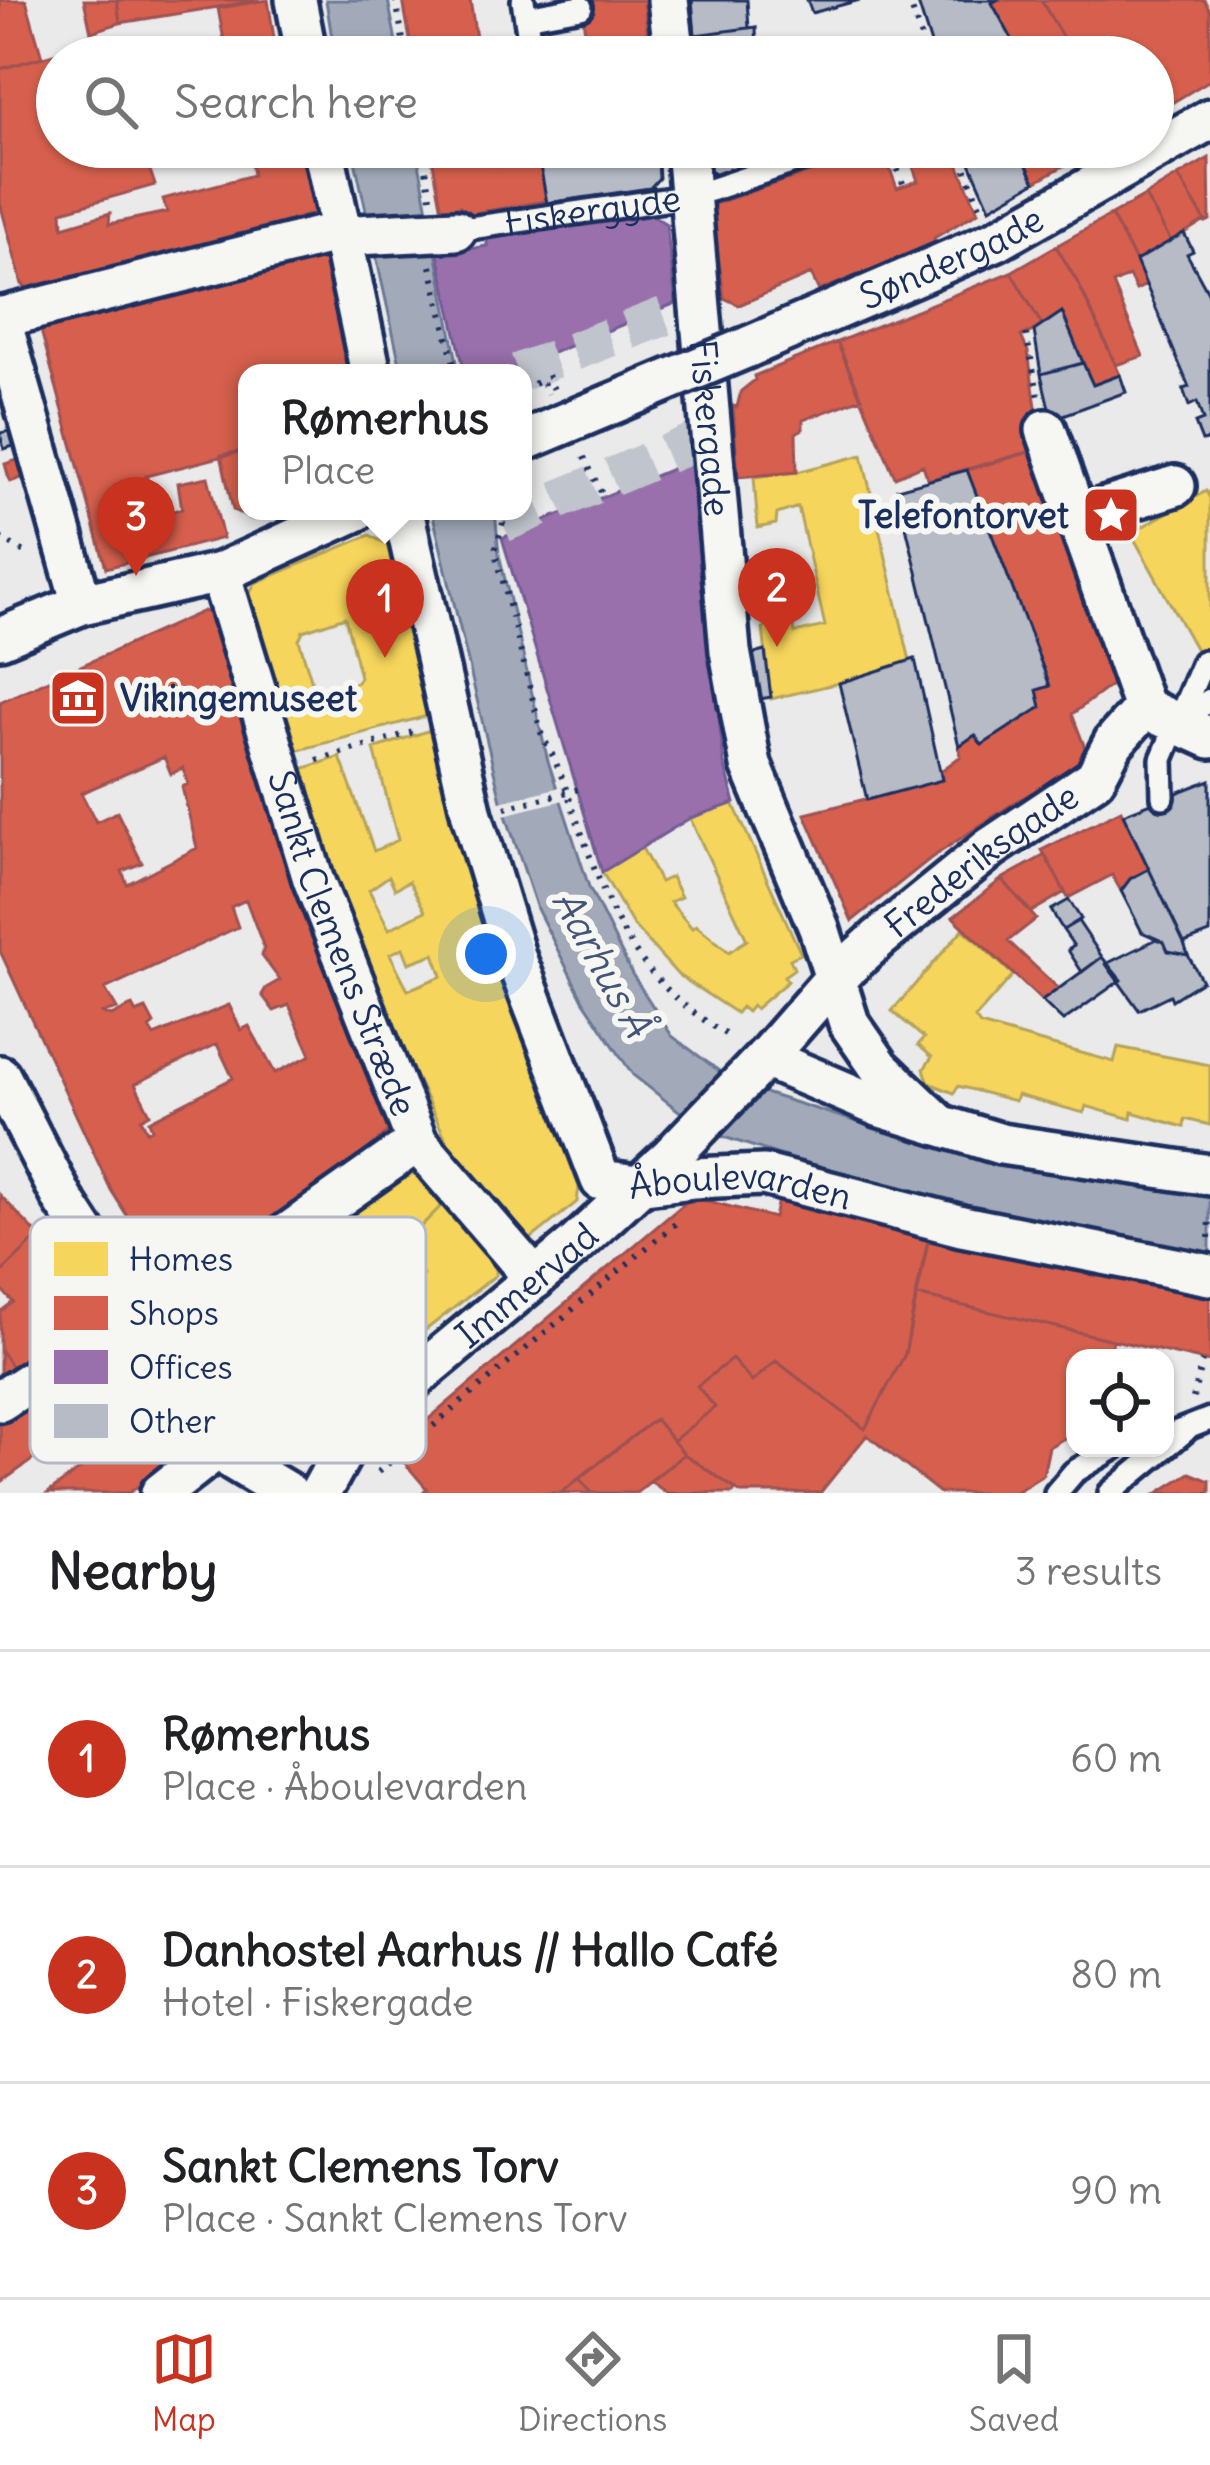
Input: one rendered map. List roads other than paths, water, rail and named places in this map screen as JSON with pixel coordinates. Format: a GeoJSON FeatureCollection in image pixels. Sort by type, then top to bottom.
{"type":"FeatureCollection","features":[{"type":"Feature","properties":{"kind":"street"},"geometry":{"type":"LineString","coordinates":[[296,0],[303,36]]}},
{"type":"Feature","properties":{"kind":"street"},"geometry":{"type":"LineString","coordinates":[[668,0],[672,36]]}},
{"type":"Feature","properties":{"kind":"street","name":"Søndergade"},"geometry":{"type":"LineString","coordinates":[[1174,139],[1210,119]]}},
{"type":"Feature","properties":{"kind":"street"},"geometry":{"type":"LineString","coordinates":[[329,168],[348,234],[370,364]]}},
{"type":"Feature","properties":{"kind":"street","name":"Fiskergade"},"geometry":{"type":"LineString","coordinates":[[689,168],[730,651],[752,765],[819,928],[849,1023],[880,1068],[940,1125]]}},
{"type":"Feature","properties":{"kind":"street","name":"Søndergade"},"geometry":{"type":"LineString","coordinates":[[532,437],[997,240],[1124,168]]}},
{"type":"Feature","properties":{"kind":"street","name":"Fiskergyde"},"geometry":{"type":"LineString","coordinates":[[0,318],[348,234],[441,239]]}},
{"type":"Feature","properties":{"kind":"street"},"geometry":{"type":"LineString","coordinates":[[0,318],[82,604]]}},
{"type":"Feature","properties":{"kind":"street"},"geometry":{"type":"LineString","coordinates":[[1046,430],[1079,516],[1176,723]]}},
{"type":"Feature","properties":{"kind":"street"},"geometry":{"type":"LineString","coordinates":[[1079,516],[1175,486]]}},
{"type":"Feature","properties":{"kind":"street"},"geometry":{"type":"LineString","coordinates":[[0,638],[82,604],[220,573],[336,520]]}},
{"type":"Feature","properties":{"kind":"street","name":"Åboulevarden"},"geometry":{"type":"LineString","coordinates":[[405,520],[448,721],[516,959],[601,1180],[637,1185],[764,1175],[962,1226],[1210,1275]]}},
{"type":"Feature","properties":{"kind":"street","name":"Sankt Clemens Stræde"},"geometry":{"type":"LineString","coordinates":[[220,573],[313,879],[417,1142],[535,1279]]}},
{"type":"Feature","properties":{"kind":"street","name":"Frederiksgade"},"geometry":{"type":"LineString","coordinates":[[670,1156],[763,1061],[834,979],[940,887],[1095,778],[1114,742],[1176,723]]}},
{"type":"Feature","properties":{"kind":"street"},"geometry":{"type":"LineString","coordinates":[[763,1061],[878,1106],[1001,1144],[1210,1174]]}},
{"type":"Feature","properties":{"kind":"street"},"geometry":{"type":"LineString","coordinates":[[0,1076],[75,1217]]}},
{"type":"Feature","properties":{"kind":"street"},"geometry":{"type":"LineString","coordinates":[[0,1135],[63,1199]]}},
{"type":"Feature","properties":{"kind":"street"},"geometry":{"type":"LineString","coordinates":[[311,1217],[417,1142]]}},
{"type":"Feature","properties":{"kind":"street","name":"Immervad"},"geometry":{"type":"LineString","coordinates":[[426,1369],[535,1279],[670,1156]]}},
{"type":"Feature","properties":{"kind":"street"},"geometry":{"type":"LineString","coordinates":[[0,1401],[30,1382]]}},
{"type":"Feature","properties":{"kind":"street"},"geometry":{"type":"LineString","coordinates":[[161,1493],[210,1463]]}},
{"type":"Feature","properties":{"kind":"street"},"geometry":{"type":"LineString","coordinates":[[244,1463],[288,1493]]}},
{"type":"Feature","properties":{"kind":"street","name":"Immervad"},"geometry":{"type":"LineString","coordinates":[[320,1493],[337,1463]]}},
{"type":"Feature","properties":{"kind":"lane"},"geometry":{"type":"LineString","coordinates":[[524,8],[581,7]]}},
{"type":"Feature","properties":{"kind":"lane","name":"Fiskergyde"},"geometry":{"type":"LineString","coordinates":[[441,239],[692,196],[776,168]]}},
{"type":"Feature","properties":{"kind":"lane"},"geometry":{"type":"LineString","coordinates":[[1163,797],[1162,759],[1203,662]]}},
{"type":"Feature","properties":{"kind":"lane"},"geometry":{"type":"LineString","coordinates":[[1176,723],[1210,700]]}},
{"type":"Feature","properties":{"kind":"lane"},"geometry":{"type":"LineString","coordinates":[[1110,1493],[1130,1480],[1175,1433],[1210,1419]]}},
{"type":"Feature","properties":{"kind":"lane"},"geometry":{"type":"LineString","coordinates":[[1056,1493],[1074,1472],[1099,1457]]}},
{"type":"Feature","properties":{"kind":"water"},"geometry":{"type":"Polygon","coordinates":[[[326,0],[388,0],[395,36],[332,36],[326,0]]]}},
{"type":"Feature","properties":{"kind":"water"},"geometry":{"type":"Polygon","coordinates":[[[357,168],[420,168],[457,364],[400,364],[357,168]]]}},
{"type":"Feature","properties":{"kind":"water","name":"Aarhus Å"},"geometry":{"type":"Polygon","coordinates":[[[434,520],[496,520],[499,554],[548,761],[589,887],[632,974],[672,1036],[719,1071],[768,1094],[937,1147],[1068,1176],[1210,1194],[1210,1253],[1040,1227],[928,1203],[724,1137],[679,1111],[633,1075],[583,1000],[537,909],[501,800],[434,520]]]}},
{"type":"Feature","properties":{"kind":"tunnel"},"geometry":{"type":"LineString","coordinates":[[532,368],[701,302]]}},
{"type":"Feature","properties":{"kind":"tunnel"},"geometry":{"type":"LineString","coordinates":[[532,511],[714,434]]}},
{"type":"Feature","properties":{"kind":"tunnel"},"geometry":{"type":"LineString","coordinates":[[503,523],[510,520]]}},
{"type":"Feature","properties":{"kind":"place","name":"Telefontorvet"},"geometry":{"type":"Point","coordinates":[1111,515]}},
{"type":"Feature","properties":{"kind":"place","name":"Sankt Clemens Torv"},"geometry":{"type":"Point","coordinates":[136,576]}},
{"type":"Feature","properties":{"kind":"place","name":"Danhostel Aarhus // Hallo Café"},"geometry":{"type":"Point","coordinates":[777,647]}},
{"type":"Feature","properties":{"kind":"place","name":"Rømerhus"},"geometry":{"type":"Point","coordinates":[385,658]}},
{"type":"Feature","properties":{"kind":"place","name":"Vikingemuseet"},"geometry":{"type":"Point","coordinates":[78,698]}}]}
